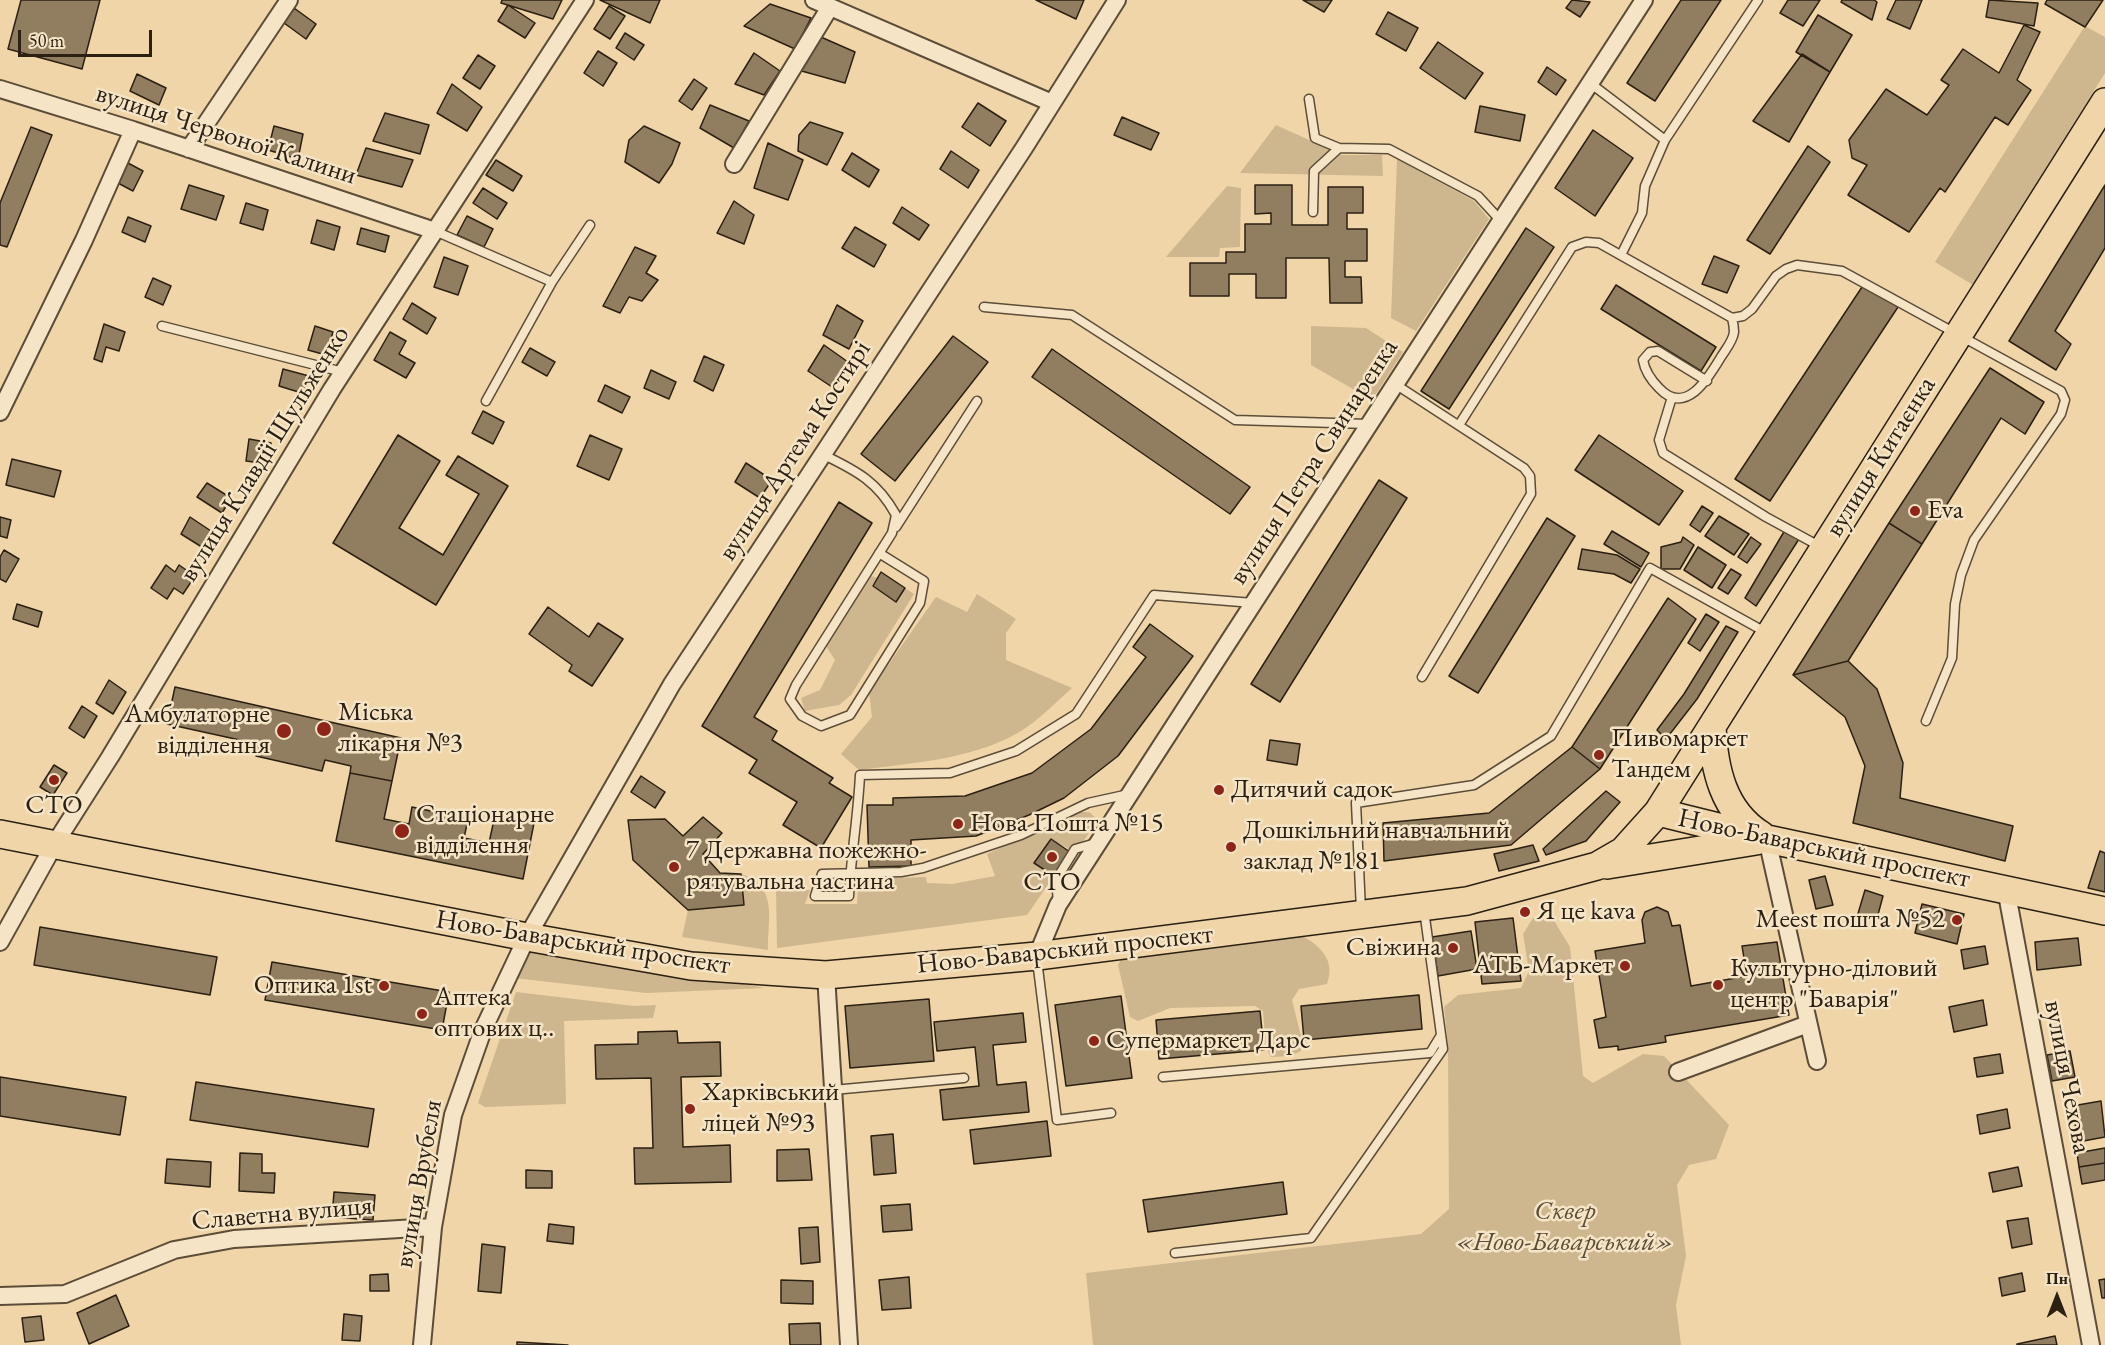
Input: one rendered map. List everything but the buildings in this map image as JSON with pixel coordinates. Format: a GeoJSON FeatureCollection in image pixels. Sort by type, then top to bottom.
{"type":"FeatureCollection","features":[{"type":"Feature","properties":{"kind":"main road","name":"вулиця Китаєнка"},"geometry":{"type":"LineString","coordinates":[[1658,812],[2105,102]]}},
{"type":"Feature","properties":{"kind":"main road"},"geometry":{"type":"LineString","coordinates":[[1712,727],[1714,754],[1724,789],[1734,812],[1743,824],[1767,839]]}},
{"type":"Feature","properties":{"kind":"main road","name":"Ново-Баварський проспект"},"geometry":{"type":"LineString","coordinates":[[0,834],[527,937],[691,966],[826,975],[1037,956],[1467,901],[1597,866],[1623,851],[1658,812],[1767,839],[2105,911]]}},
{"type":"Feature","properties":{"kind":"main road"},"geometry":{"type":"LineString","coordinates":[[1597,866],[1767,839]]}},
{"type":"Feature","properties":{"kind":"street"},"geometry":{"type":"LineString","coordinates":[[189,149],[289,0]]}},
{"type":"Feature","properties":{"kind":"street","name":"вулиця Клавдії Шульженко"},"geometry":{"type":"LineString","coordinates":[[0,942],[54,844],[110,757],[344,372],[585,0]]}},
{"type":"Feature","properties":{"kind":"street"},"geometry":{"type":"LineString","coordinates":[[814,0],[1052,103]]}},
{"type":"Feature","properties":{"kind":"street","name":"вулиця Артема Костирі"},"geometry":{"type":"LineString","coordinates":[[527,937],[672,684],[824,455],[1117,0]]}},
{"type":"Feature","properties":{"kind":"street","name":"вулиця Петра Свинаренка"},"geometry":{"type":"LineString","coordinates":[[1037,956],[1058,905],[1644,0]]}},
{"type":"Feature","properties":{"kind":"street"},"geometry":{"type":"LineString","coordinates":[[734,164],[830,7]]}},
{"type":"Feature","properties":{"kind":"street","name":"вулиця Червоної Калини"},"geometry":{"type":"LineString","coordinates":[[0,89],[133,130],[435,231]]}},
{"type":"Feature","properties":{"kind":"street"},"geometry":{"type":"LineString","coordinates":[[0,412],[84,240],[133,130]]}},
{"type":"Feature","properties":{"kind":"street"},"geometry":{"type":"LineString","coordinates":[[1767,839],[1817,1061]]}},
{"type":"Feature","properties":{"kind":"street","name":"вулиця Чехова"},"geometry":{"type":"LineString","coordinates":[[2006,889],[2091,1345]]}},
{"type":"Feature","properties":{"kind":"street","name":"вулиця Врубеля"},"geometry":{"type":"LineString","coordinates":[[422,1345],[433,1227],[453,1114],[483,1030],[527,937]]}},
{"type":"Feature","properties":{"kind":"street"},"geometry":{"type":"LineString","coordinates":[[826,975],[849,1345]]}},
{"type":"Feature","properties":{"kind":"street"},"geometry":{"type":"LineString","coordinates":[[1678,1072],[1808,1024]]}},
{"type":"Feature","properties":{"kind":"street","name":"Славетна вулиця"},"geometry":{"type":"LineString","coordinates":[[0,1296],[65,1294],[174,1250],[234,1239],[433,1227]]}},
{"type":"Feature","properties":{"kind":"lane"},"geometry":{"type":"LineString","coordinates":[[1621,255],[1642,213],[1645,186],[1665,140],[1758,0]]}},
{"type":"Feature","properties":{"kind":"lane"},"geometry":{"type":"LineString","coordinates":[[1590,83],[1665,140]]}},
{"type":"Feature","properties":{"kind":"lane"},"geometry":{"type":"LineString","coordinates":[[1309,99],[1316,138],[1340,148],[1389,148],[1478,196],[1501,221]]}},
{"type":"Feature","properties":{"kind":"lane"},"geometry":{"type":"LineString","coordinates":[[1313,212],[1314,171],[1340,148]]}},
{"type":"Feature","properties":{"kind":"lane"},"geometry":{"type":"LineString","coordinates":[[486,401],[552,282],[590,225]]}},
{"type":"Feature","properties":{"kind":"lane"},"geometry":{"type":"LineString","coordinates":[[435,231],[552,282]]}},
{"type":"Feature","properties":{"kind":"lane"},"geometry":{"type":"LineString","coordinates":[[1459,425],[1572,247],[1586,242],[1599,243],[1732,318],[1743,316],[1752,309],[1776,276],[1786,268],[1797,265],[1821,266],[1842,271],[2061,391],[2064,407],[1974,540],[1961,575],[1955,604],[1952,658],[1926,721]]}},
{"type":"Feature","properties":{"kind":"lane"},"geometry":{"type":"LineString","coordinates":[[984,308],[1072,315],[1235,420],[1369,424]]}},
{"type":"Feature","properties":{"kind":"lane"},"geometry":{"type":"LineString","coordinates":[[1707,381],[1658,351],[1650,352],[1643,360],[1645,371],[1662,392],[1672,397],[1691,395],[1700,390],[1707,381],[1730,342],[1734,332],[1732,318]]}},
{"type":"Feature","properties":{"kind":"lane"},"geometry":{"type":"LineString","coordinates":[[162,326],[344,372]]}},
{"type":"Feature","properties":{"kind":"lane"},"geometry":{"type":"LineString","coordinates":[[1395,384],[1524,468],[1530,476],[1531,494],[1422,677]]}},
{"type":"Feature","properties":{"kind":"lane"},"geometry":{"type":"LineString","coordinates":[[1672,397],[1659,440],[1663,453],[1766,517],[1824,549]]}},
{"type":"Feature","properties":{"kind":"lane"},"geometry":{"type":"LineString","coordinates":[[879,553],[924,581],[920,603],[850,715],[821,726],[802,716],[790,699],[879,553],[977,401]]}},
{"type":"Feature","properties":{"kind":"lane"},"geometry":{"type":"LineString","coordinates":[[824,455],[849,467],[884,492],[896,515],[892,533]]}},
{"type":"Feature","properties":{"kind":"lane"},"geometry":{"type":"LineString","coordinates":[[1361,915],[1356,803],[1474,785],[1551,736],[1650,568],[1770,634]]}},
{"type":"Feature","properties":{"kind":"lane"},"geometry":{"type":"LineString","coordinates":[[1130,794],[1088,803],[1022,835],[953,860],[901,872],[850,874],[822,874],[815,896],[849,896],[850,874],[857,831],[860,775],[950,773],[1016,751],[1026,745],[1076,714],[1154,595],[1253,603]]}},
{"type":"Feature","properties":{"kind":"lane"},"geometry":{"type":"LineString","coordinates":[[1175,1253],[1311,1238],[1443,1049],[1424,907]]}},
{"type":"Feature","properties":{"kind":"lane"},"geometry":{"type":"LineString","coordinates":[[1037,956],[1057,1120],[1111,1113]]}},
{"type":"Feature","properties":{"kind":"lane"},"geometry":{"type":"LineString","coordinates":[[1163,1077],[1430,1053],[1441,1035]]}},
{"type":"Feature","properties":{"kind":"lane"},"geometry":{"type":"LineString","coordinates":[[833,1090],[964,1078]]}},
{"type":"Feature","properties":{"kind":"green space"},"geometry":{"type":"Polygon","coordinates":[[[2085,26],[2105,37],[2105,73],[1973,285],[1935,262],[2085,26]]]}},
{"type":"Feature","properties":{"kind":"green space"},"geometry":{"type":"Polygon","coordinates":[[[1276,125],[1342,155],[1382,155],[1383,176],[1240,173],[1276,125]]]}},
{"type":"Feature","properties":{"kind":"green space"},"geometry":{"type":"Polygon","coordinates":[[[1397,159],[1474,201],[1489,219],[1416,331],[1391,318],[1397,159]]]}},
{"type":"Feature","properties":{"kind":"green space"},"geometry":{"type":"Polygon","coordinates":[[[1227,186],[1241,188],[1240,247],[1220,248],[1219,257],[1166,257],[1227,186]]]}},
{"type":"Feature","properties":{"kind":"green space"},"geometry":{"type":"Polygon","coordinates":[[[1311,326],[1366,328],[1403,352],[1372,400],[1311,365],[1311,326]]]}},
{"type":"Feature","properties":{"kind":"green space"},"geometry":{"type":"Polygon","coordinates":[[[871,576],[878,578],[873,586],[896,601],[905,588],[914,594],[851,695],[839,705],[805,711],[801,698],[820,690],[835,660],[826,646],[871,576]]]}},
{"type":"Feature","properties":{"kind":"green space"},"geometry":{"type":"Polygon","coordinates":[[[977,594],[1016,619],[1006,633],[1006,660],[1072,688],[1027,727],[989,746],[946,758],[859,770],[841,754],[872,717],[869,692],[936,597],[967,612],[977,594]]]}},
{"type":"Feature","properties":{"kind":"green space"},"geometry":{"type":"Polygon","coordinates":[[[1079,812],[1089,812],[1098,820],[1082,843],[1071,850],[1050,839],[1034,863],[1054,876],[1027,915],[777,948],[776,888],[810,890],[805,904],[857,904],[859,879],[926,877],[927,883],[952,884],[995,876],[987,854],[1079,812]]]}},
{"type":"Feature","properties":{"kind":"green space"},"geometry":{"type":"Polygon","coordinates":[[[741,874],[753,880],[766,895],[769,914],[768,950],[682,937],[688,910],[743,905],[741,874]]]}},
{"type":"Feature","properties":{"kind":"green space","name":"Сквер «Ново-Баварський»"},"geometry":{"type":"Polygon","coordinates":[[[1533,918],[1553,919],[1570,947],[1583,1076],[1593,1083],[1643,1054],[1664,1056],[1729,1125],[1716,1159],[1689,1165],[1677,1185],[1686,1256],[1676,1305],[1681,1345],[1093,1345],[1086,1273],[1421,1234],[1449,1209],[1448,1047],[1444,1007],[1458,995],[1521,988],[1529,971],[1523,934],[1533,918]]]}},
{"type":"Feature","properties":{"kind":"green space"},"geometry":{"type":"Polygon","coordinates":[[[1289,929],[1306,938],[1321,950],[1329,965],[1327,984],[1299,989],[1292,1000],[1301,1036],[1301,1051],[1290,1056],[1271,1057],[1266,1048],[1263,1011],[1255,1006],[1170,1008],[1138,1021],[1130,1017],[1118,965],[1127,949],[1289,929]]]}},
{"type":"Feature","properties":{"kind":"green space"},"geometry":{"type":"Polygon","coordinates":[[[531,946],[765,988],[646,993],[514,978],[531,946]]]}},
{"type":"Feature","properties":{"kind":"green space"},"geometry":{"type":"Polygon","coordinates":[[[516,992],[634,1006],[656,1005],[653,1018],[564,1021],[566,1104],[485,1107],[478,1103],[516,992]]]}},
{"type":"Feature","properties":{"kind":"place","name":"Eva"},"geometry":{"type":"Point","coordinates":[1915,511]}},
{"type":"Feature","properties":{"kind":"place","name":"Міська лікарня №3"},"geometry":{"type":"Point","coordinates":[324,729]}},
{"type":"Feature","properties":{"kind":"place","name":"Амбулаторне відділення"},"geometry":{"type":"Point","coordinates":[284,731]}},
{"type":"Feature","properties":{"kind":"place","name":"Пивомаркет Тандем"},"geometry":{"type":"Point","coordinates":[1599,755]}},
{"type":"Feature","properties":{"kind":"place","name":"CTO"},"geometry":{"type":"Point","coordinates":[54,780]}},
{"type":"Feature","properties":{"kind":"place","name":"Дитячий садок"},"geometry":{"type":"Point","coordinates":[1219,790]}},
{"type":"Feature","properties":{"kind":"place","name":"Нова Пошта №15"},"geometry":{"type":"Point","coordinates":[958,824]}},
{"type":"Feature","properties":{"kind":"place","name":"Стаціонарне відділення"},"geometry":{"type":"Point","coordinates":[402,831]}},
{"type":"Feature","properties":{"kind":"place","name":"Дошкільний навчальний заклад №181"},"geometry":{"type":"Point","coordinates":[1231,847]}},
{"type":"Feature","properties":{"kind":"place","name":"СТО"},"geometry":{"type":"Point","coordinates":[1052,857]}},
{"type":"Feature","properties":{"kind":"place","name":"7 Державна пожежно- рятувальна частина"},"geometry":{"type":"Point","coordinates":[674,867]}},
{"type":"Feature","properties":{"kind":"place","name":"Я це kava"},"geometry":{"type":"Point","coordinates":[1525,912]}},
{"type":"Feature","properties":{"kind":"place","name":"Meest пошта №52"},"geometry":{"type":"Point","coordinates":[1957,920]}},
{"type":"Feature","properties":{"kind":"place","name":"Свіжина"},"geometry":{"type":"Point","coordinates":[1453,948]}},
{"type":"Feature","properties":{"kind":"place","name":"АТБ-Маркет"},"geometry":{"type":"Point","coordinates":[1625,966]}},
{"type":"Feature","properties":{"kind":"place","name":"Культурно-діловий центр \"Баварія\""},"geometry":{"type":"Point","coordinates":[1718,985]}},
{"type":"Feature","properties":{"kind":"place","name":"Оптика 1st"},"geometry":{"type":"Point","coordinates":[384,986]}},
{"type":"Feature","properties":{"kind":"place","name":"Аптека оптових ц‥"},"geometry":{"type":"Point","coordinates":[422,1014]}},
{"type":"Feature","properties":{"kind":"place","name":"Супермаркет Дарс"},"geometry":{"type":"Point","coordinates":[1094,1041]}},
{"type":"Feature","properties":{"kind":"place","name":"Харківський ліцей №93"},"geometry":{"type":"Point","coordinates":[690,1109]}}]}
